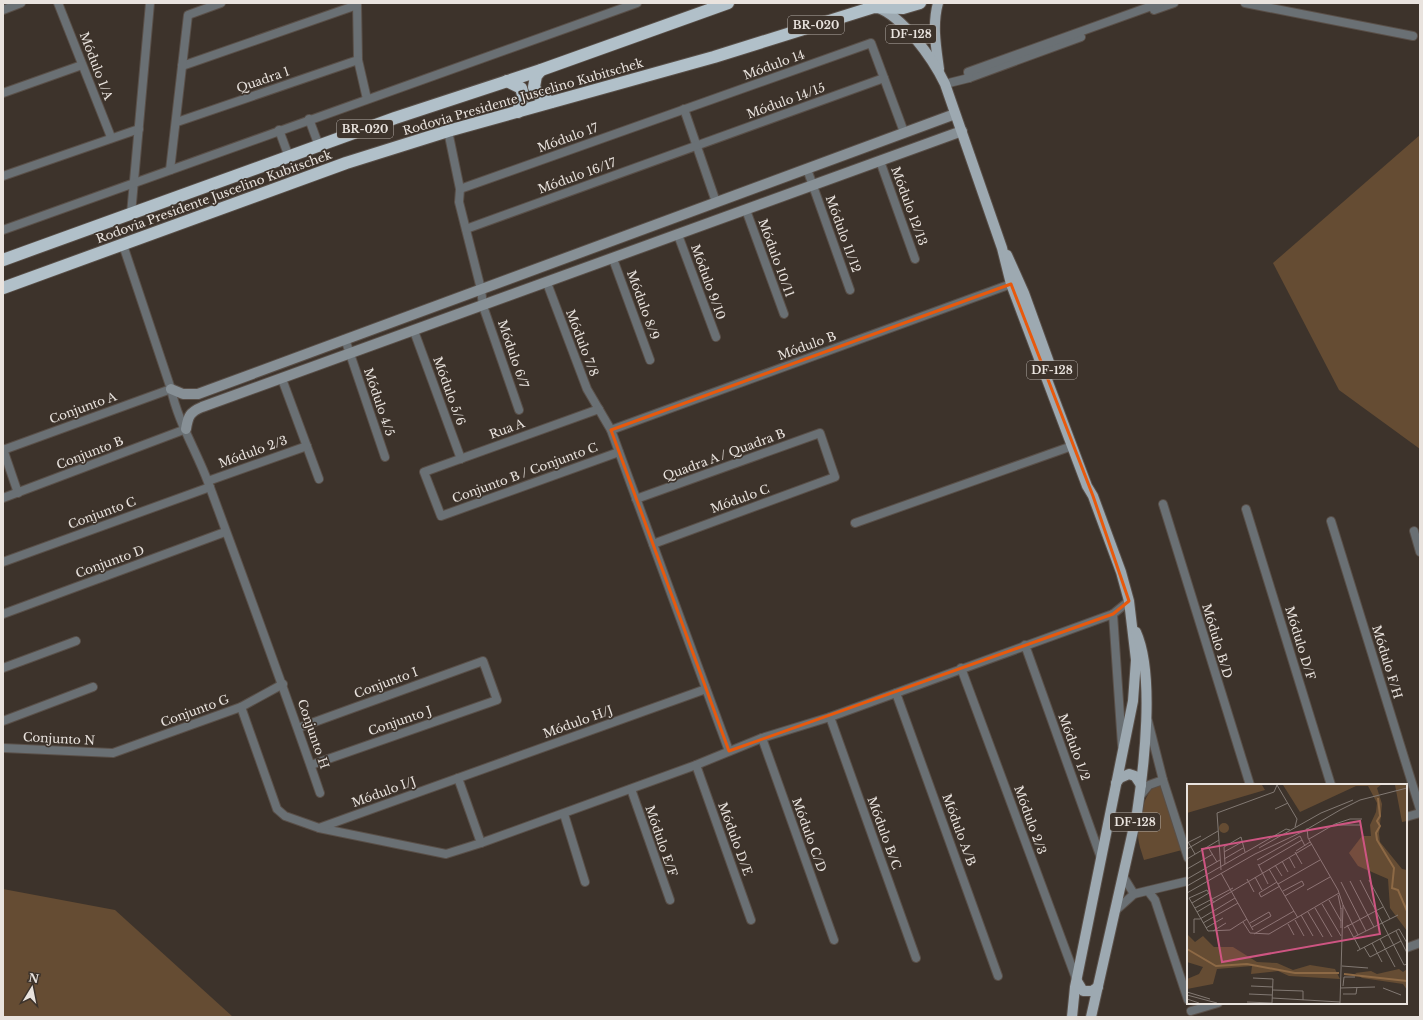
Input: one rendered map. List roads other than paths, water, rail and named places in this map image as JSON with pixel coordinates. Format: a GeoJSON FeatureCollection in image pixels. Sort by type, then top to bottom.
{"type":"FeatureCollection","features":[{"type":"Feature","properties":{"kind":"highway","name":"Rodovia Presidente Juscelino Kubitschek"},"geometry":{"type":"LineString","coordinates":[[3,260],[320,146],[541,70],[728,3]]}},
{"type":"Feature","properties":{"kind":"highway","name":"Rodovia Presidente Juscelino Kubitschek"},"geometry":{"type":"LineString","coordinates":[[3,288],[346,163],[448,131],[714,57],[874,7],[903,8],[920,3]]}},
{"type":"Feature","properties":{"kind":"highway"},"geometry":{"type":"LineString","coordinates":[[541,70],[536,76],[534,87],[543,99],[551,102]]}},
{"type":"Feature","properties":{"kind":"highway"},"geometry":{"type":"LineString","coordinates":[[507,81],[521,88],[523,95],[518,112]]}},
{"type":"Feature","properties":{"kind":"main road","name":"DF-128"},"geometry":{"type":"LineString","coordinates":[[938,3],[935,16],[935,37],[939,72]]}},
{"type":"Feature","properties":{"kind":"main road","name":"DF-128"},"geometry":{"type":"LineString","coordinates":[[874,7],[892,16],[915,38],[939,72],[945,84],[1002,248],[1011,284],[1028,317],[1060,392],[1092,485],[1093,496]]}},
{"type":"Feature","properties":{"kind":"main road","name":"DF-128"},"geometry":{"type":"LineString","coordinates":[[1002,248],[1010,258],[1024,293],[1028,317],[1058,406],[1087,486],[1093,496],[1121,572],[1129,601],[1133,626],[1136,660],[1133,701],[1122,748],[1077,981],[1072,1017]]}},
{"type":"Feature","properties":{"kind":"main road"},"geometry":{"type":"LineString","coordinates":[[1013,266],[1011,284],[1024,293]]}},
{"type":"Feature","properties":{"kind":"main road"},"geometry":{"type":"LineString","coordinates":[[1058,406],[1060,392]]}},
{"type":"Feature","properties":{"kind":"main road","name":"DF-128"},"geometry":{"type":"LineString","coordinates":[[1091,1017],[1140,796],[1146,716],[1144,664],[1140,640],[1133,626]]}},
{"type":"Feature","properties":{"kind":"main road"},"geometry":{"type":"LineString","coordinates":[[1116,784],[1120,778],[1129,774],[1135,776],[1141,785]]}},
{"type":"Feature","properties":{"kind":"main road"},"geometry":{"type":"LineString","coordinates":[[1077,981],[1083,991],[1092,991],[1098,987]]}},
{"type":"Feature","properties":{"kind":"street"},"geometry":{"type":"LineString","coordinates":[[3,10],[21,3]]}},
{"type":"Feature","properties":{"kind":"street","name":"Módulo 1/A"},"geometry":{"type":"LineString","coordinates":[[58,3],[111,137]]}},
{"type":"Feature","properties":{"kind":"street"},"geometry":{"type":"LineString","coordinates":[[131,214],[150,3]]}},
{"type":"Feature","properties":{"kind":"street"},"geometry":{"type":"LineString","coordinates":[[170,170],[188,15],[221,3]]}},
{"type":"Feature","properties":{"kind":"street"},"geometry":{"type":"LineString","coordinates":[[3,230],[637,3]]}},
{"type":"Feature","properties":{"kind":"street"},"geometry":{"type":"LineString","coordinates":[[969,78],[968,72],[1160,3]]}},
{"type":"Feature","properties":{"kind":"street"},"geometry":{"type":"LineString","coordinates":[[945,84],[969,78],[1174,3]]}},
{"type":"Feature","properties":{"kind":"street"},"geometry":{"type":"LineString","coordinates":[[1246,3],[1413,36]]}},
{"type":"Feature","properties":{"kind":"street"},"geometry":{"type":"LineString","coordinates":[[182,66],[357,4],[358,60],[366,99]]}},
{"type":"Feature","properties":{"kind":"street","name":"Módulo 14"},"geometry":{"type":"LineString","coordinates":[[684,109],[871,43],[884,78]]}},
{"type":"Feature","properties":{"kind":"street","name":"Quadra 1"},"geometry":{"type":"LineString","coordinates":[[176,122],[358,60]]}},
{"type":"Feature","properties":{"kind":"street"},"geometry":{"type":"LineString","coordinates":[[3,94],[82,65]]}},
{"type":"Feature","properties":{"kind":"street"},"geometry":{"type":"LineString","coordinates":[[884,78],[904,132]]}},
{"type":"Feature","properties":{"kind":"street","name":"Módulo 14/15"},"geometry":{"type":"LineString","coordinates":[[697,146],[884,78]]}},
{"type":"Feature","properties":{"kind":"street"},"geometry":{"type":"LineString","coordinates":[[684,109],[716,202]]}},
{"type":"Feature","properties":{"kind":"street","name":"Módulo 17"},"geometry":{"type":"LineString","coordinates":[[460,189],[684,109]]}},
{"type":"Feature","properties":{"kind":"street"},"geometry":{"type":"LineString","coordinates":[[171,389],[184,394],[198,394],[955,114]]}},
{"type":"Feature","properties":{"kind":"street"},"geometry":{"type":"LineString","coordinates":[[309,120],[320,146]]}},
{"type":"Feature","properties":{"kind":"street"},"geometry":{"type":"LineString","coordinates":[[3,176],[111,137],[139,129]]}},
{"type":"Feature","properties":{"kind":"street"},"geometry":{"type":"LineString","coordinates":[[279,130],[289,157]]}},
{"type":"Feature","properties":{"kind":"street","name":"Módulo 6/7"},"geometry":{"type":"LineString","coordinates":[[448,131],[460,189],[459,202],[481,289],[483,306],[519,410]]}},
{"type":"Feature","properties":{"kind":"street"},"geometry":{"type":"LineString","coordinates":[[186,429],[188,417],[192,412],[962,131]]}},
{"type":"Feature","properties":{"kind":"street"},"geometry":{"type":"LineString","coordinates":[[888,138],[895,156]]}},
{"type":"Feature","properties":{"kind":"street","name":"Módulo 16/17"},"geometry":{"type":"LineString","coordinates":[[466,228],[697,146]]}},
{"type":"Feature","properties":{"kind":"street"},"geometry":{"type":"LineString","coordinates":[[832,159],[839,176]]}},
{"type":"Feature","properties":{"kind":"street","name":"Módulo 12/13"},"geometry":{"type":"LineString","coordinates":[[880,161],[915,259]]}},
{"type":"Feature","properties":{"kind":"street","name":"Módulo 11/12"},"geometry":{"type":"LineString","coordinates":[[806,169],[850,290]]}},
{"type":"Feature","properties":{"kind":"street"},"geometry":{"type":"LineString","coordinates":[[751,189],[758,206]]}},
{"type":"Feature","properties":{"kind":"street","name":"Módulo 10/11"},"geometry":{"type":"LineString","coordinates":[[746,210],[784,314]]}},
{"type":"Feature","properties":{"kind":"street"},"geometry":{"type":"LineString","coordinates":[[629,234],[635,251]]}},
{"type":"Feature","properties":{"kind":"street","name":"Módulo 9/10"},"geometry":{"type":"LineString","coordinates":[[678,235],[716,337]]}},
{"type":"Feature","properties":{"kind":"street","name":"Conjunto H"},"geometry":{"type":"LineString","coordinates":[[123,245],[171,389],[175,406],[209,484],[225,532],[283,684],[320,793]]}},
{"type":"Feature","properties":{"kind":"street","name":"Módulo 8/9"},"geometry":{"type":"LineString","coordinates":[[613,259],[650,360]]}},
{"type":"Feature","properties":{"kind":"street","name":"Módulo 7/8"},"geometry":{"type":"LineString","coordinates":[[547,283],[587,389],[611,430],[729,751]]}},
{"type":"Feature","properties":{"kind":"street","name":"Módulo B"},"geometry":{"type":"LineString","coordinates":[[611,430],[1011,284]]}},
{"type":"Feature","properties":{"kind":"street","name":"Módulo 5/6"},"geometry":{"type":"LineString","coordinates":[[414,331],[461,459]]}},
{"type":"Feature","properties":{"kind":"street","name":"Módulo 4/5"},"geometry":{"type":"LineString","coordinates":[[345,340],[385,457]]}},
{"type":"Feature","properties":{"kind":"street"},"geometry":{"type":"LineString","coordinates":[[282,380],[319,480]]}},
{"type":"Feature","properties":{"kind":"street","name":"Conjunto A"},"geometry":{"type":"LineString","coordinates":[[3,450],[171,389]]}},
{"type":"Feature","properties":{"kind":"street","name":"Rua A"},"geometry":{"type":"LineString","coordinates":[[424,472],[599,409]]}},
{"type":"Feature","properties":{"kind":"street","name":"Conjunto B"},"geometry":{"type":"LineString","coordinates":[[3,498],[186,429]]}},
{"type":"Feature","properties":{"kind":"street","name":"Módulo C"},"geometry":{"type":"LineString","coordinates":[[652,544],[835,477],[820,433]]}},
{"type":"Feature","properties":{"kind":"street","name":"Quadra A / Quadra B"},"geometry":{"type":"LineString","coordinates":[[636,499],[820,433]]}},
{"type":"Feature","properties":{"kind":"street","name":"Módulo 2/3"},"geometry":{"type":"LineString","coordinates":[[209,484],[307,446]]}},
{"type":"Feature","properties":{"kind":"street"},"geometry":{"type":"LineString","coordinates":[[854,523],[1072,446]]}},
{"type":"Feature","properties":{"kind":"street"},"geometry":{"type":"LineString","coordinates":[[3,450],[18,493]]}},
{"type":"Feature","properties":{"kind":"street","name":"Conjunto B / Conjunto C"},"geometry":{"type":"LineString","coordinates":[[424,472],[440,516],[619,452]]}},
{"type":"Feature","properties":{"kind":"street","name":"Conjunto C"},"geometry":{"type":"LineString","coordinates":[[3,562],[209,484]]}},
{"type":"Feature","properties":{"kind":"street","name":"Módulo B/D"},"geometry":{"type":"LineString","coordinates":[[1162,504],[1250,784]]}},
{"type":"Feature","properties":{"kind":"street","name":"Módulo D/F"},"geometry":{"type":"LineString","coordinates":[[1246,509],[1331,784]]}},
{"type":"Feature","properties":{"kind":"street","name":"Módulo F/H"},"geometry":{"type":"LineString","coordinates":[[1331,521],[1420,809]]}},
{"type":"Feature","properties":{"kind":"street"},"geometry":{"type":"LineString","coordinates":[[1414,531],[1420,552]]}},
{"type":"Feature","properties":{"kind":"street","name":"Conjunto D"},"geometry":{"type":"LineString","coordinates":[[3,614],[225,532]]}},
{"type":"Feature","properties":{"kind":"street"},"geometry":{"type":"LineString","coordinates":[[242,707],[277,809],[285,816],[318,828],[446,854],[481,844],[696,766],[762,738],[830,717],[1025,644],[1113,614],[1129,601]]}},
{"type":"Feature","properties":{"kind":"street"},"geometry":{"type":"LineString","coordinates":[[1113,614],[1122,748]]}},
{"type":"Feature","properties":{"kind":"street"},"geometry":{"type":"LineString","coordinates":[[3,668],[76,642]]}},
{"type":"Feature","properties":{"kind":"street","name":"Módulo 1/2"},"geometry":{"type":"LineString","coordinates":[[1025,644],[1101,858]]}},
{"type":"Feature","properties":{"kind":"street","name":"Conjunto I"},"geometry":{"type":"LineString","coordinates":[[298,728],[482,661],[497,700]]}},
{"type":"Feature","properties":{"kind":"street","name":"Módulo 2/3"},"geometry":{"type":"LineString","coordinates":[[961,668],[1077,981]]}},
{"type":"Feature","properties":{"kind":"street","name":"Conjunto G"},"geometry":{"type":"LineString","coordinates":[[113,753],[242,707],[283,684]]}},
{"type":"Feature","properties":{"kind":"street"},"geometry":{"type":"LineString","coordinates":[[3,721],[93,687]]}},
{"type":"Feature","properties":{"kind":"street","name":"Módulo H/J"},"geometry":{"type":"LineString","coordinates":[[458,778],[706,689]]}},
{"type":"Feature","properties":{"kind":"street","name":"Módulo A/B"},"geometry":{"type":"LineString","coordinates":[[896,693],[998,976]]}},
{"type":"Feature","properties":{"kind":"street","name":"Conjunto J"},"geometry":{"type":"LineString","coordinates":[[311,765],[497,700]]}},
{"type":"Feature","properties":{"kind":"street"},"geometry":{"type":"LineString","coordinates":[[1146,716],[1163,780],[1187,855]]}},
{"type":"Feature","properties":{"kind":"street","name":"Módulo B/C"},"geometry":{"type":"LineString","coordinates":[[830,717],[916,958]]}},
{"type":"Feature","properties":{"kind":"street","name":"Módulo C/D"},"geometry":{"type":"LineString","coordinates":[[762,738],[834,940]]}},
{"type":"Feature","properties":{"kind":"street","name":"Conjunto N"},"geometry":{"type":"LineString","coordinates":[[3,748],[113,753]]}},
{"type":"Feature","properties":{"kind":"street","name":"Módulo D/E"},"geometry":{"type":"LineString","coordinates":[[696,766],[751,920]]}},
{"type":"Feature","properties":{"kind":"street"},"geometry":{"type":"LineString","coordinates":[[458,778],[481,844]]}},
{"type":"Feature","properties":{"kind":"street","name":"Módulo I/J"},"geometry":{"type":"LineString","coordinates":[[318,828],[458,778]]}},
{"type":"Feature","properties":{"kind":"street"},"geometry":{"type":"LineString","coordinates":[[1140,796],[1149,785],[1163,780]]}},
{"type":"Feature","properties":{"kind":"street","name":"Módulo E/F"},"geometry":{"type":"LineString","coordinates":[[631,789],[670,900]]}},
{"type":"Feature","properties":{"kind":"street"},"geometry":{"type":"LineString","coordinates":[[1407,817],[1420,813]]}},
{"type":"Feature","properties":{"kind":"street"},"geometry":{"type":"LineString","coordinates":[[564,814],[585,882]]}},
{"type":"Feature","properties":{"kind":"street"},"geometry":{"type":"LineString","coordinates":[[1123,876],[1134,894]]}},
{"type":"Feature","properties":{"kind":"street"},"geometry":{"type":"LineString","coordinates":[[1115,912],[1134,894],[1187,881]]}},
{"type":"Feature","properties":{"kind":"street"},"geometry":{"type":"LineString","coordinates":[[1148,891],[1156,900],[1187,997]]}},
{"type":"Feature","properties":{"kind":"street"},"geometry":{"type":"LineString","coordinates":[[1407,948],[1420,943]]}},
{"type":"Feature","properties":{"kind":"street"},"geometry":{"type":"LineString","coordinates":[[1191,1010],[1214,1004]]}}]}
